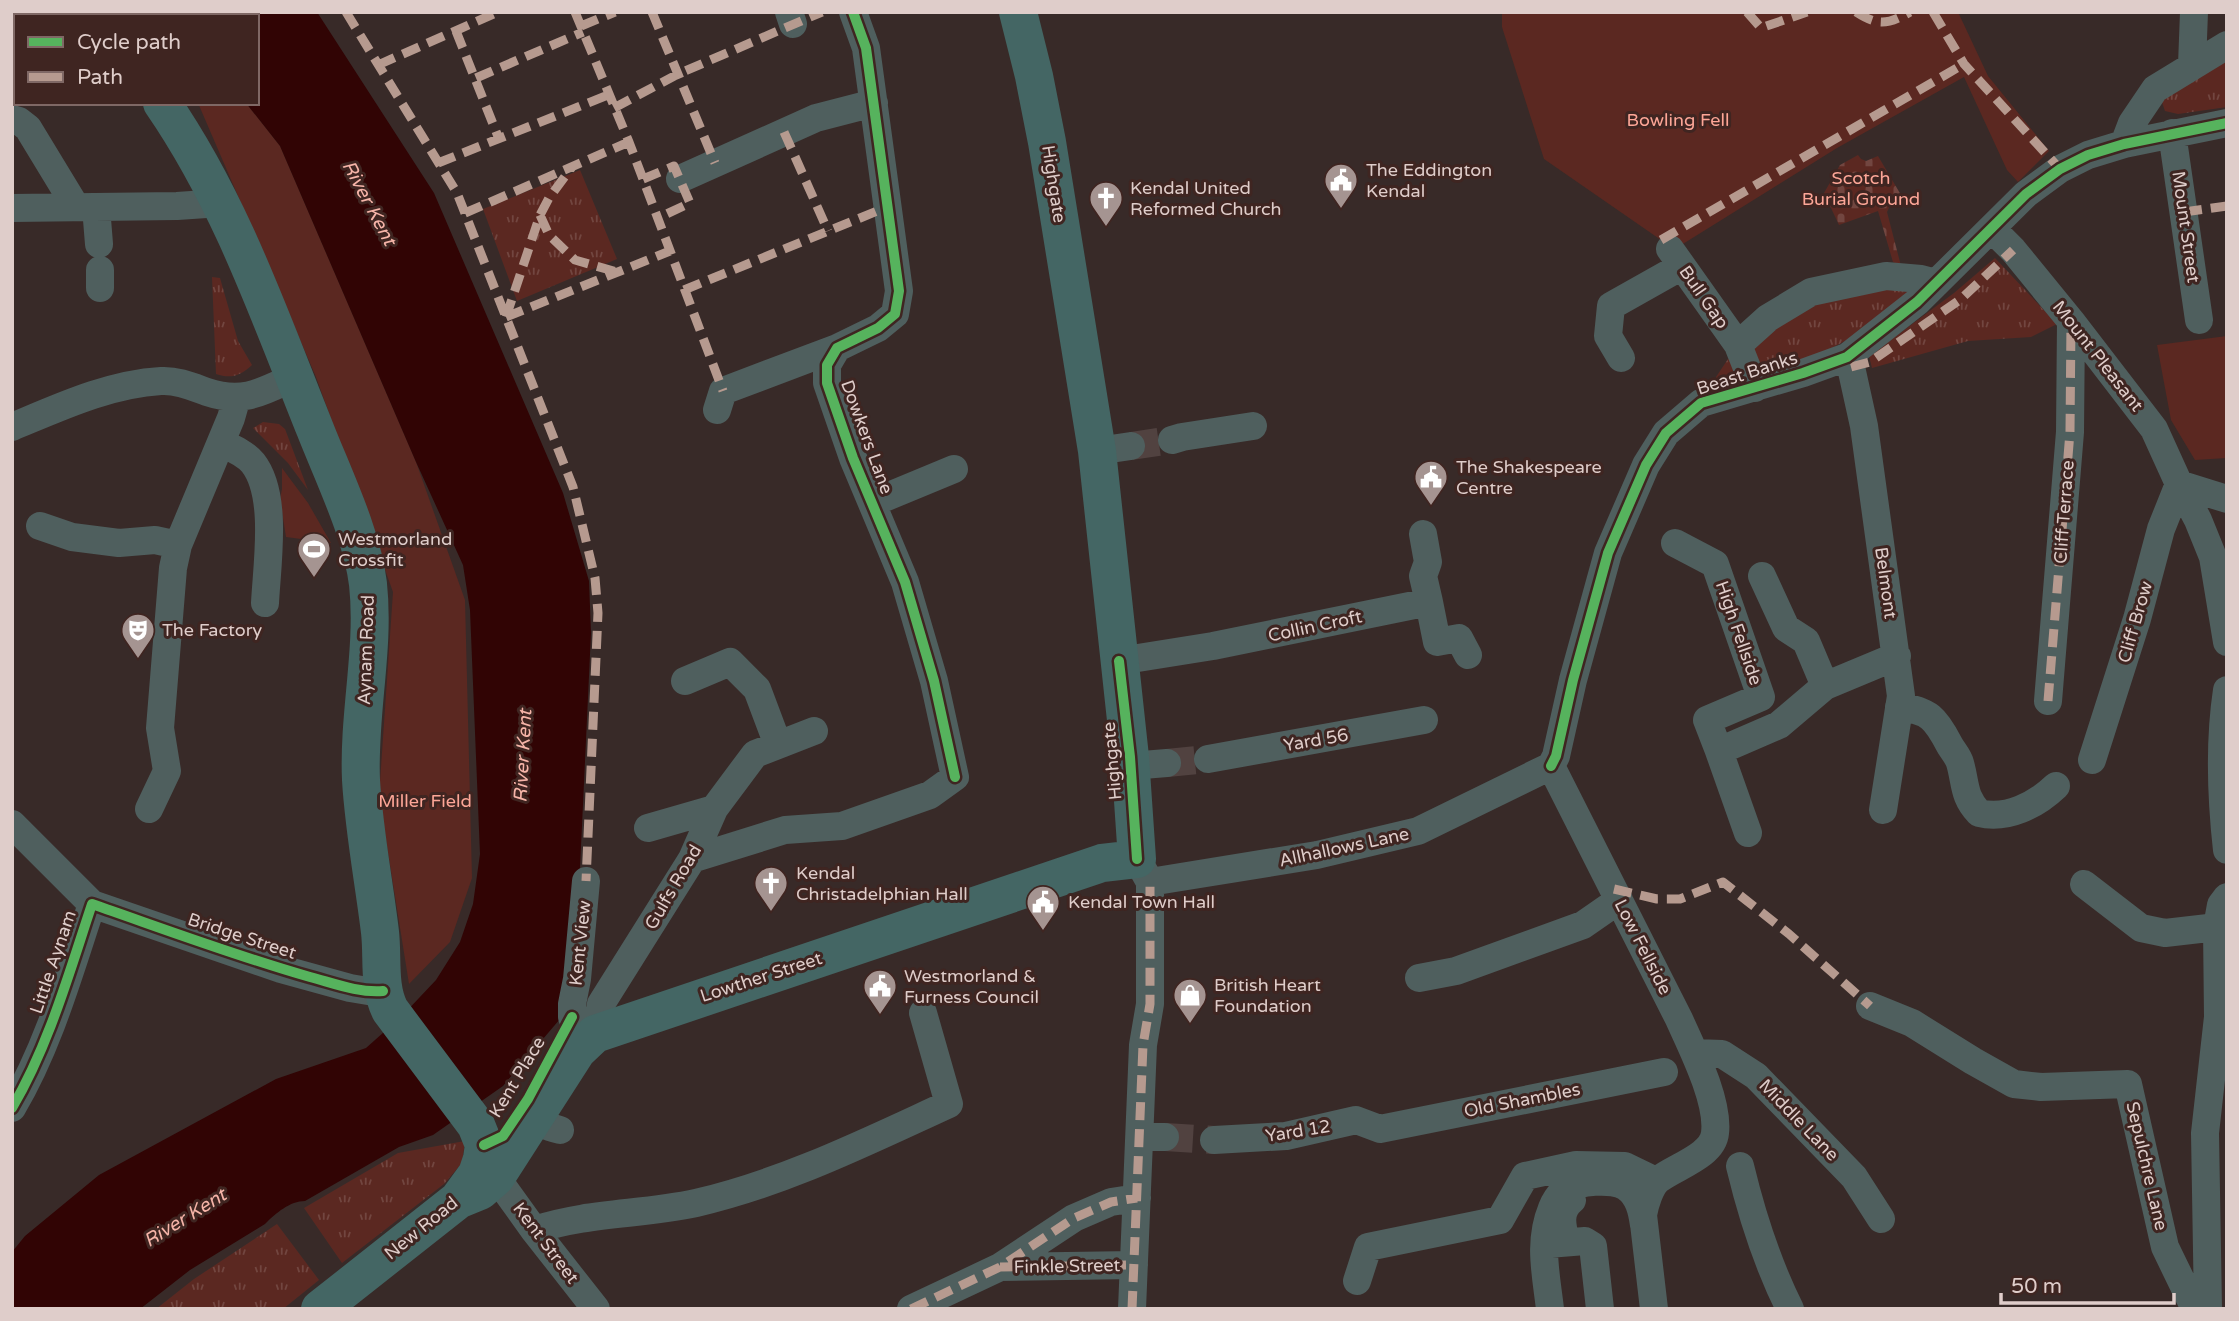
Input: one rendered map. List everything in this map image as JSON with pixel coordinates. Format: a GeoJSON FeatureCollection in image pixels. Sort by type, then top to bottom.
{"type":"FeatureCollection","features":[{"type":"Feature","properties":{"kind":"highway","name":"Highgate"},"geometry":{"type":"LineString","coordinates":[[1018,12],[1114,449],[1119,660],[1149,765],[1143,871]]}},
{"type":"Feature","properties":{"kind":"highway","name":"Aynam Road"},"geometry":{"type":"LineString","coordinates":[[163,105],[221,203],[262,295],[355,533],[368,582],[369,631],[361,779],[386,1001]]}},
{"type":"Feature","properties":{"kind":"highway","name":"Lowther Street"},"geometry":{"type":"LineString","coordinates":[[588,1040],[630,1021],[1102,863],[1143,871]]}},
{"type":"Feature","properties":{"kind":"highway","name":"New Road"},"geometry":{"type":"LineString","coordinates":[[320,1309],[458,1200],[477,1174],[482,1159],[484,1145],[476,1125],[386,1001]]}},
{"type":"Feature","properties":{"kind":"highway"},"geometry":{"type":"LineString","coordinates":[[458,1200],[480,1191],[496,1177],[547,1122],[588,1040]]}},
{"type":"Feature","properties":{"kind":"street"},"geometry":{"type":"LineString","coordinates":[[717,410],[723,391],[837,348],[878,328],[895,314],[899,291],[874,103],[866,48],[853,12]]}},
{"type":"Feature","properties":{"kind":"street"},"geometry":{"type":"LineString","coordinates":[[2192,65],[2194,12]]}},
{"type":"Feature","properties":{"kind":"street"},"geometry":{"type":"LineString","coordinates":[[2124,144],[2132,123],[2155,89],[2227,45]]}},
{"type":"Feature","properties":{"kind":"street"},"geometry":{"type":"LineString","coordinates":[[680,179],[816,118],[874,103]]}},
{"type":"Feature","properties":{"kind":"street"},"geometry":{"type":"LineString","coordinates":[[12,119],[28,128],[86,207],[100,267]]}},
{"type":"Feature","properties":{"kind":"street","name":"Beast Banks"},"geometry":{"type":"LineString","coordinates":[[1551,766],[1556,756],[1573,680],[1608,552],[1646,465],[1666,433],[1701,403],[1847,357],[1917,302],[2026,194],[2060,169],[2088,155],[2124,144],[2227,123]]}},
{"type":"Feature","properties":{"kind":"street","name":"Mount Street"},"geometry":{"type":"LineString","coordinates":[[2172,133],[2199,320]]}},
{"type":"Feature","properties":{"kind":"street"},"geometry":{"type":"LineString","coordinates":[[12,208],[221,203]]}},
{"type":"Feature","properties":{"kind":"street","name":"Mount Pleasant"},"geometry":{"type":"LineString","coordinates":[[2002,239],[2071,321],[2154,429],[2199,520],[2213,557],[2227,642]]}},
{"type":"Feature","properties":{"kind":"street","name":"Bull Gap"},"geometry":{"type":"LineString","coordinates":[[1621,358],[1608,336],[1611,306],[1676,258],[1738,345]]}},
{"type":"Feature","properties":{"kind":"street","name":"Beast Banks"},"geometry":{"type":"LineString","coordinates":[[1755,388],[1738,345],[1768,318],[1811,292],[1886,276],[1936,283]]}},
{"type":"Feature","properties":{"kind":"street","name":"Cliff Terrace"},"geometry":{"type":"LineString","coordinates":[[2048,701],[2070,432],[2071,321]]}},
{"type":"Feature","properties":{"kind":"street","name":"Dowkers Lane"},"geometry":{"type":"LineString","coordinates":[[692,859],[785,830],[842,825],[930,795],[955,777],[934,681],[905,582],[827,383],[827,365],[837,348]]}},
{"type":"Feature","properties":{"kind":"street","name":"Belmont"},"geometry":{"type":"LineString","coordinates":[[1847,357],[1852,367],[1864,426],[1901,696],[1883,810]]}},
{"type":"Feature","properties":{"kind":"street"},"geometry":{"type":"LineString","coordinates":[[13,424],[100,392],[141,383],[164,380],[193,386],[210,393],[249,397],[294,377]]}},
{"type":"Feature","properties":{"kind":"street"},"geometry":{"type":"LineString","coordinates":[[149,809],[167,771],[160,728],[173,568],[178,545],[221,443],[237,397]]}},
{"type":"Feature","properties":{"kind":"street"},"geometry":{"type":"LineString","coordinates":[[1172,440],[1253,426]]}},
{"type":"Feature","properties":{"kind":"street"},"geometry":{"type":"LineString","coordinates":[[221,443],[239,451],[252,461],[263,479],[267,505],[268,548],[265,603]]}},
{"type":"Feature","properties":{"kind":"street"},"geometry":{"type":"LineString","coordinates":[[872,503],[954,469]]}},
{"type":"Feature","properties":{"kind":"street"},"geometry":{"type":"LineString","coordinates":[[2179,484],[2227,499]]}},
{"type":"Feature","properties":{"kind":"street","name":"Cliff Brow"},"geometry":{"type":"LineString","coordinates":[[2092,760],[2137,619],[2161,528],[2179,484]]}},
{"type":"Feature","properties":{"kind":"street"},"geometry":{"type":"LineString","coordinates":[[40,526],[72,537],[119,543],[155,540],[178,545]]}},
{"type":"Feature","properties":{"kind":"street"},"geometry":{"type":"LineString","coordinates":[[1423,534],[1428,562],[1423,576],[1437,642],[1459,638],[1468,655]]}},
{"type":"Feature","properties":{"kind":"street","name":"High Fellside"},"geometry":{"type":"LineString","coordinates":[[1675,543],[1715,564],[1761,698],[1707,720],[1748,833]]}},
{"type":"Feature","properties":{"kind":"street"},"geometry":{"type":"LineString","coordinates":[[1762,576],[1786,628],[1806,641],[1825,686]]}},
{"type":"Feature","properties":{"kind":"street","name":"Collin Croft"},"geometry":{"type":"LineString","coordinates":[[1119,660],[1213,646],[1429,602]]}},
{"type":"Feature","properties":{"kind":"street"},"geometry":{"type":"LineString","coordinates":[[1718,751],[1779,725],[1825,686],[1897,656]]}},
{"type":"Feature","properties":{"kind":"street"},"geometry":{"type":"LineString","coordinates":[[685,681],[730,662],[757,689],[778,745]]}},
{"type":"Feature","properties":{"kind":"street"},"geometry":{"type":"LineString","coordinates":[[2227,690],[2221,750],[2227,850]]}},
{"type":"Feature","properties":{"kind":"street"},"geometry":{"type":"LineString","coordinates":[[1899,707],[1916,709],[1934,720],[1956,756],[1966,794],[1979,813],[2001,816],[2046,795],[2056,786]]}},
{"type":"Feature","properties":{"kind":"street","name":"Yard 56"},"geometry":{"type":"LineString","coordinates":[[1208,759],[1424,720]]}},
{"type":"Feature","properties":{"kind":"street","name":"Gulfs Road"},"geometry":{"type":"LineString","coordinates":[[588,1040],[609,989],[655,921],[692,859],[714,809],[733,783],[755,754],[814,731]]}},
{"type":"Feature","properties":{"kind":"street","name":"Allhallows Lane"},"geometry":{"type":"LineString","coordinates":[[1143,871],[1317,855],[1418,831],[1551,766]]}},
{"type":"Feature","properties":{"kind":"street","name":"Low Fellside"},"geometry":{"type":"LineString","coordinates":[[1551,766],[1695,1053],[1714,1109],[1716,1135],[1710,1146],[1648,1193]]}},
{"type":"Feature","properties":{"kind":"street"},"geometry":{"type":"LineString","coordinates":[[648,828],[714,809]]}},
{"type":"Feature","properties":{"kind":"street"},"geometry":{"type":"LineString","coordinates":[[12,824],[92,904]]}},
{"type":"Feature","properties":{"kind":"street","name":"Highgate"},"geometry":{"type":"LineString","coordinates":[[1132,1309],[1137,1207],[1152,1137],[1143,1045],[1150,1003],[1143,871]]}},
{"type":"Feature","properties":{"kind":"street","name":"Kent View"},"geometry":{"type":"LineString","coordinates":[[586,881],[572,1017],[588,1040]]}},
{"type":"Feature","properties":{"kind":"street"},"geometry":{"type":"LineString","coordinates":[[2084,884],[2141,928],[2165,933],[2217,927]]}},
{"type":"Feature","properties":{"kind":"street"},"geometry":{"type":"LineString","coordinates":[[2208,1309],[2205,1133],[2218,1017],[2217,927],[2221,905],[2227,897]]}},
{"type":"Feature","properties":{"kind":"street"},"geometry":{"type":"LineString","coordinates":[[1419,978],[1456,971],[1583,925],[1619,900]]}},
{"type":"Feature","properties":{"kind":"street","name":"Bridge Street"},"geometry":{"type":"LineString","coordinates":[[92,904],[281,969],[386,1001]]}},
{"type":"Feature","properties":{"kind":"street","name":"Little Aynam"},"geometry":{"type":"LineString","coordinates":[[12,1108],[22,1076],[61,995],[92,904]]}},
{"type":"Feature","properties":{"kind":"street"},"geometry":{"type":"LineString","coordinates":[[609,989],[614,1006],[630,1021]]}},
{"type":"Feature","properties":{"kind":"street","name":"Sepulchre Lane"},"geometry":{"type":"LineString","coordinates":[[1870,1006],[1912,1023],[2014,1084],[2041,1087],[2128,1084],[2165,1247],[2195,1309]]}},
{"type":"Feature","properties":{"kind":"street"},"geometry":{"type":"LineString","coordinates":[[534,1230],[600,1214],[642,1213],[697,1202],[778,1180],[950,1104],[923,1013]]}},
{"type":"Feature","properties":{"kind":"street","name":"Middle Lane"},"geometry":{"type":"LineString","coordinates":[[1695,1053],[1722,1054],[1756,1076],[1854,1177],[1881,1219]]}},
{"type":"Feature","properties":{"kind":"street","name":"Old Shambles"},"geometry":{"type":"LineString","coordinates":[[1380,1129],[1664,1072]]}},
{"type":"Feature","properties":{"kind":"street","name":"Yard 12"},"geometry":{"type":"LineString","coordinates":[[1214,1140],[1286,1136],[1356,1120],[1380,1129]]}},
{"type":"Feature","properties":{"kind":"street"},"geometry":{"type":"LineString","coordinates":[[1357,1281],[1368,1247],[1500,1220],[1525,1175],[1576,1165],[1625,1166],[1648,1193]]}},
{"type":"Feature","properties":{"kind":"street"},"geometry":{"type":"LineString","coordinates":[[1740,1166],[1752,1216],[1790,1309]]}},
{"type":"Feature","properties":{"kind":"street","name":"Kent Street"},"geometry":{"type":"LineString","coordinates":[[496,1177],[596,1309]]}},
{"type":"Feature","properties":{"kind":"street"},"geometry":{"type":"LineString","coordinates":[[1550,1309],[1554,1243],[1552,1206],[1563,1191],[1582,1183],[1618,1184],[1648,1193]]}},
{"type":"Feature","properties":{"kind":"street"},"geometry":{"type":"LineString","coordinates":[[1648,1193],[1643,1215],[1654,1309]]}},
{"type":"Feature","properties":{"kind":"street","name":"Finkle Street"},"geometry":{"type":"LineString","coordinates":[[911,1309],[1000,1267],[1074,1218],[1111,1202],[1137,1207]]}},
{"type":"Feature","properties":{"kind":"street"},"geometry":{"type":"LineString","coordinates":[[1554,1243],[1585,1241],[1593,1246],[1600,1309]]}},
{"type":"Feature","properties":{"kind":"street","name":"Finkle Street"},"geometry":{"type":"LineString","coordinates":[[1000,1267],[1134,1265]]}},
{"type":"Feature","properties":{"kind":"green space","name":"Bowling Fell"},"geometry":{"type":"Polygon","coordinates":[[[1502,12],[1958,12],[1988,76],[2049,151],[2018,182],[2007,170],[1964,77],[1837,148],[1678,247],[1661,240],[1544,159],[1502,27],[1502,12]]]}},
{"type":"Feature","properties":{"kind":"green space"},"geometry":{"type":"Polygon","coordinates":[[[2227,52],[2227,107],[2178,114],[2165,111],[2162,102],[2173,85],[2227,52]]]}},
{"type":"Feature","properties":{"kind":"green space","name":"Miller Field"},"geometry":{"type":"Polygon","coordinates":[[[199,105],[248,105],[280,146],[416,462],[465,600],[472,878],[450,942],[409,984],[379,796],[393,592],[316,377],[199,105]]]}},
{"type":"Feature","properties":{"kind":"green space","name":"Scotch Burial Ground"},"geometry":{"type":"Polygon","coordinates":[[[1858,155],[1866,161],[1878,156],[1901,195],[1893,199],[1887,212],[1901,266],[1893,262],[1878,211],[1839,225],[1824,193],[1840,165],[1858,155]]]}},
{"type":"Feature","properties":{"kind":"green space"},"geometry":{"type":"Polygon","coordinates":[[[580,170],[617,259],[517,301],[483,209],[580,170]]]}},
{"type":"Feature","properties":{"kind":"green space"},"geometry":{"type":"Polygon","coordinates":[[[1995,258],[2057,324],[2031,337],[1968,341],[1872,368],[1869,356],[1954,293],[1995,258]]]}},
{"type":"Feature","properties":{"kind":"green space"},"geometry":{"type":"Polygon","coordinates":[[[212,277],[220,278],[238,341],[252,365],[235,376],[216,374],[212,277]]]}},
{"type":"Feature","properties":{"kind":"green space"},"geometry":{"type":"Polygon","coordinates":[[[1865,288],[1912,289],[1853,337],[1824,352],[1715,388],[1716,377],[1728,359],[1770,330],[1815,301],[1865,288]]]}},
{"type":"Feature","properties":{"kind":"green space"},"geometry":{"type":"Polygon","coordinates":[[[2227,336],[2227,458],[2195,460],[2171,420],[2157,345],[2227,336]]]}},
{"type":"Feature","properties":{"kind":"green space"},"geometry":{"type":"Polygon","coordinates":[[[263,422],[279,424],[285,429],[308,490],[288,463],[253,428],[263,422]]]}},
{"type":"Feature","properties":{"kind":"green space"},"geometry":{"type":"Polygon","coordinates":[[[282,468],[308,503],[331,543],[286,537],[280,499],[282,468]]]}},
{"type":"Feature","properties":{"kind":"green space"},"geometry":{"type":"Polygon","coordinates":[[[465,1141],[462,1163],[444,1184],[342,1263],[304,1208],[398,1153],[465,1141]]]}},
{"type":"Feature","properties":{"kind":"green space"},"geometry":{"type":"Polygon","coordinates":[[[277,1224],[319,1280],[283,1309],[156,1309],[194,1279],[277,1224]]]}},
{"type":"Feature","properties":{"kind":"water","name":"River Kent"},"geometry":{"type":"Polygon","coordinates":[[[174,12],[317,12],[434,193],[563,493],[589,581],[591,633],[577,932],[560,1019],[503,1086],[433,1135],[399,1147],[305,1201],[284,1208],[265,1224],[190,1270],[140,1309],[12,1309],[12,1252],[25,1236],[99,1175],[276,1079],[366,1048],[402,1016],[436,980],[460,942],[473,904],[480,854],[470,610],[463,565],[280,146],[248,105],[259,105],[259,14],[174,12]]]}},
{"type":"Feature","properties":{"kind":"tunnel"},"geometry":{"type":"LineString","coordinates":[[1131,446],[1172,440]]}},
{"type":"Feature","properties":{"kind":"tunnel"},"geometry":{"type":"LineString","coordinates":[[1167,763],[1208,759]]}},
{"type":"Feature","properties":{"kind":"tunnel"},"geometry":{"type":"LineString","coordinates":[[1165,1137],[1214,1140]]}},
{"type":"Feature","properties":{"kind":"marked path"},"geometry":{"type":"LineString","coordinates":[[346,12],[457,193],[573,487],[595,578],[598,613],[586,881]]}},
{"type":"Feature","properties":{"kind":"marked path"},"geometry":{"type":"LineString","coordinates":[[378,65],[498,12]]}},
{"type":"Feature","properties":{"kind":"marked path"},"geometry":{"type":"LineString","coordinates":[[575,12],[629,142],[723,391]]}},
{"type":"Feature","properties":{"kind":"marked path"},"geometry":{"type":"LineString","coordinates":[[581,26],[615,12]]}},
{"type":"Feature","properties":{"kind":"marked path"},"geometry":{"type":"LineString","coordinates":[[652,12],[715,163]]}},
{"type":"Feature","properties":{"kind":"marked path"},"geometry":{"type":"LineString","coordinates":[[614,108],[678,74],[822,12]]}},
{"type":"Feature","properties":{"kind":"marked path"},"geometry":{"type":"LineString","coordinates":[[1747,12],[1761,28],[1807,12]]}},
{"type":"Feature","properties":{"kind":"marked path"},"geometry":{"type":"LineString","coordinates":[[1856,12],[1877,22],[1889,21],[1910,12]]}},
{"type":"Feature","properties":{"kind":"marked path"},"geometry":{"type":"LineString","coordinates":[[1933,12],[1964,64],[2060,169]]}},
{"type":"Feature","properties":{"kind":"marked path"},"geometry":{"type":"LineString","coordinates":[[456,31],[499,139]]}},
{"type":"Feature","properties":{"kind":"marked path"},"geometry":{"type":"LineString","coordinates":[[476,78],[583,32]]}},
{"type":"Feature","properties":{"kind":"marked path"},"geometry":{"type":"LineString","coordinates":[[1661,240],[1964,64]]}},
{"type":"Feature","properties":{"kind":"marked path"},"geometry":{"type":"LineString","coordinates":[[438,163],[608,95]]}},
{"type":"Feature","properties":{"kind":"marked path"},"geometry":{"type":"LineString","coordinates":[[784,132],[828,231]]}},
{"type":"Feature","properties":{"kind":"marked path"},"geometry":{"type":"LineString","coordinates":[[465,213],[629,142]]}},
{"type":"Feature","properties":{"kind":"marked path"},"geometry":{"type":"LineString","coordinates":[[643,179],[674,166],[690,203],[658,218]]}},
{"type":"Feature","properties":{"kind":"marked path"},"geometry":{"type":"LineString","coordinates":[[506,317],[540,215],[572,167]]}},
{"type":"Feature","properties":{"kind":"marked path"},"geometry":{"type":"LineString","coordinates":[[2184,212],[2227,206]]}},
{"type":"Feature","properties":{"kind":"marked path"},"geometry":{"type":"LineString","coordinates":[[684,290],[887,207]]}},
{"type":"Feature","properties":{"kind":"marked path"},"geometry":{"type":"LineString","coordinates":[[540,215],[549,235],[575,260],[617,272]]}},
{"type":"Feature","properties":{"kind":"marked path"},"geometry":{"type":"LineString","coordinates":[[1851,367],[1870,362],[1961,299],[2013,250]]}},
{"type":"Feature","properties":{"kind":"marked path"},"geometry":{"type":"LineString","coordinates":[[506,317],[670,251]]}},
{"type":"Feature","properties":{"kind":"marked path"},"geometry":{"type":"LineString","coordinates":[[2048,701],[2070,432],[2071,321]]}},
{"type":"Feature","properties":{"kind":"marked path"},"geometry":{"type":"LineString","coordinates":[[1132,1309],[1143,1045],[1150,1004],[1150,882]]}},
{"type":"Feature","properties":{"kind":"marked path"},"geometry":{"type":"LineString","coordinates":[[1614,889],[1657,899],[1680,899],[1723,882],[1789,934],[1870,1006]]}},
{"type":"Feature","properties":{"kind":"marked path"},"geometry":{"type":"LineString","coordinates":[[911,1309],[1000,1267],[1074,1218],[1111,1202],[1137,1198]]}},
{"type":"Feature","properties":{"kind":"marked path"},"geometry":{"type":"LineString","coordinates":[[1000,1267],[1134,1265]]}},
{"type":"Feature","properties":{"kind":"cycle path"},"geometry":{"type":"LineString","coordinates":[[853,12],[866,48],[899,291],[895,314],[878,328],[837,348],[827,365],[827,383],[853,458],[905,582],[934,681],[955,777]]}},
{"type":"Feature","properties":{"kind":"cycle path"},"geometry":{"type":"LineString","coordinates":[[1551,766],[1556,756],[1573,680],[1608,553],[1646,465],[1666,433],[1701,403],[1847,357],[1917,302],[2026,194],[2060,169],[2088,155],[2124,144],[2227,123]]}},
{"type":"Feature","properties":{"kind":"cycle path"},"geometry":{"type":"LineString","coordinates":[[1119,661],[1130,757],[1137,859]]}},
{"type":"Feature","properties":{"kind":"cycle path"},"geometry":{"type":"LineString","coordinates":[[12,1108],[48,1034],[92,904],[282,969],[355,989],[383,991]]}},
{"type":"Feature","properties":{"kind":"cycle path","name":"Kent Place"},"geometry":{"type":"LineString","coordinates":[[484,1145],[503,1136],[528,1099],[572,1017]]}},
{"type":"Feature","properties":{"kind":"place","name":"The Eddington Kendal"},"geometry":{"type":"Point","coordinates":[1341,210]}},
{"type":"Feature","properties":{"kind":"place","name":"Kendal United Reformed Church"},"geometry":{"type":"Point","coordinates":[1106,228]}},
{"type":"Feature","properties":{"kind":"place","name":"The Shakespeare Centre"},"geometry":{"type":"Point","coordinates":[1431,507]}},
{"type":"Feature","properties":{"kind":"place","name":"Westmorland Crossfit"},"geometry":{"type":"Point","coordinates":[314,579]}},
{"type":"Feature","properties":{"kind":"place","name":"The Factory"},"geometry":{"type":"Point","coordinates":[138,660]}},
{"type":"Feature","properties":{"kind":"place","name":"Kendal Christadelphian Hall"},"geometry":{"type":"Point","coordinates":[771,913]}},
{"type":"Feature","properties":{"kind":"place","name":"Kendal Town Hall"},"geometry":{"type":"Point","coordinates":[1043,932]}},
{"type":"Feature","properties":{"kind":"place","name":"Westmorland & Furness Council"},"geometry":{"type":"Point","coordinates":[880,1016]}},
{"type":"Feature","properties":{"kind":"place","name":"British Heart Foundation"},"geometry":{"type":"Point","coordinates":[1190,1025]}}]}
